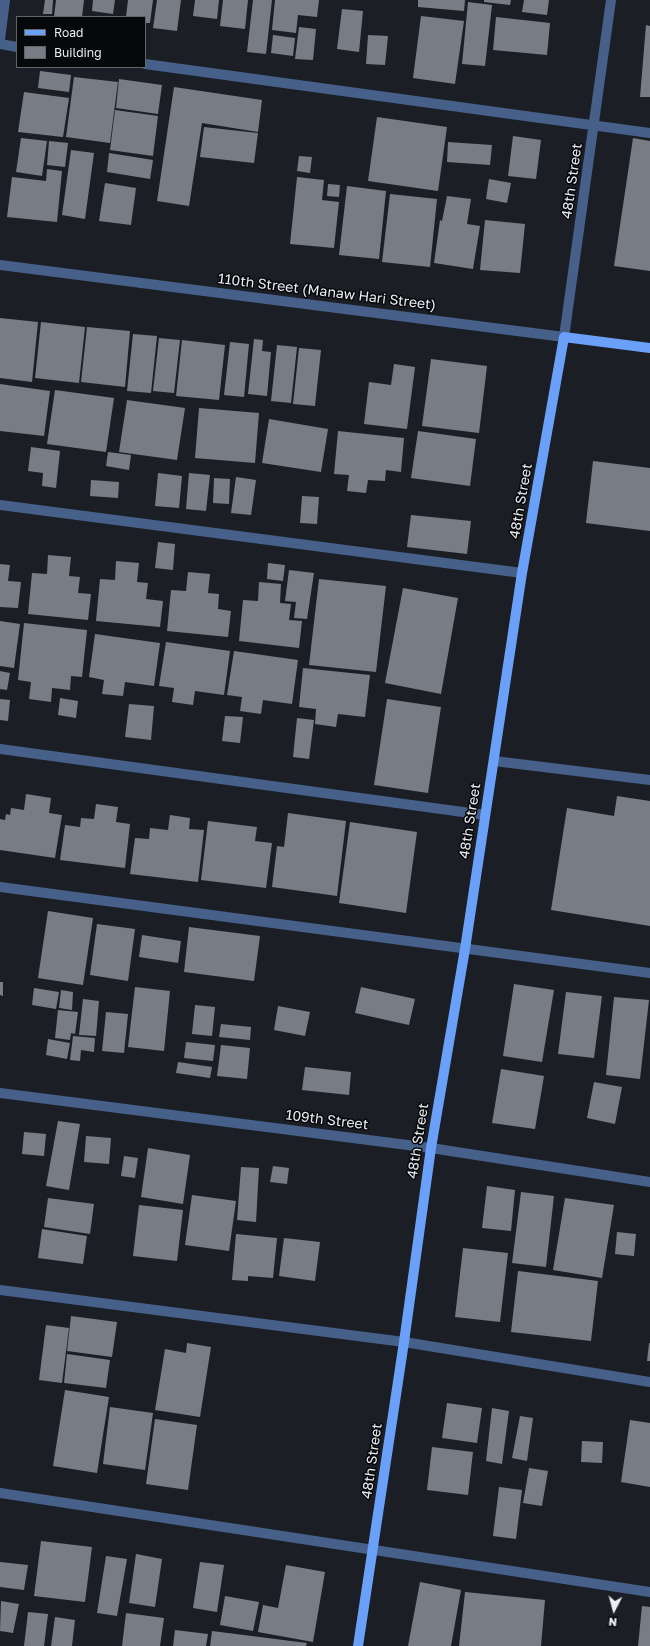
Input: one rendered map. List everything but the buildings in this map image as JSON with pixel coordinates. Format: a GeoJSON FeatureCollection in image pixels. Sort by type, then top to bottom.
{"type":"FeatureCollection","features":[{"type":"Feature","properties":{"kind":"main road","name":"110th Street (Manaw Hari Street)"},"geometry":{"type":"LineString","coordinates":[[564,337],[650,348]]}},
{"type":"Feature","properties":{"kind":"main road","name":"48th Street"},"geometry":{"type":"LineString","coordinates":[[358,1646],[404,1342],[431,1148],[465,949],[522,573],[564,337]]}},
{"type":"Feature","properties":{"kind":"street"},"geometry":{"type":"LineString","coordinates":[[0,40],[6,0]]}},
{"type":"Feature","properties":{"kind":"street","name":"48th Street"},"geometry":{"type":"LineString","coordinates":[[564,337],[611,0]]}},
{"type":"Feature","properties":{"kind":"street"},"geometry":{"type":"LineString","coordinates":[[0,44],[16,47]]}},
{"type":"Feature","properties":{"kind":"street"},"geometry":{"type":"LineString","coordinates":[[146,64],[594,124],[650,133]]}},
{"type":"Feature","properties":{"kind":"street","name":"110th Street (Manaw Hari Street)"},"geometry":{"type":"LineString","coordinates":[[0,264],[564,337]]}},
{"type":"Feature","properties":{"kind":"street"},"geometry":{"type":"LineString","coordinates":[[0,505],[522,573]]}},
{"type":"Feature","properties":{"kind":"street"},"geometry":{"type":"LineString","coordinates":[[0,749],[485,815]]}},
{"type":"Feature","properties":{"kind":"street"},"geometry":{"type":"LineString","coordinates":[[494,761],[650,780]]}},
{"type":"Feature","properties":{"kind":"street"},"geometry":{"type":"LineString","coordinates":[[0,887],[650,973]]}},
{"type":"Feature","properties":{"kind":"street","name":"109th Street"},"geometry":{"type":"LineString","coordinates":[[0,1093],[431,1148],[650,1182]]}},
{"type":"Feature","properties":{"kind":"street"},"geometry":{"type":"LineString","coordinates":[[0,1290],[404,1342],[650,1382]]}},
{"type":"Feature","properties":{"kind":"street"},"geometry":{"type":"LineString","coordinates":[[0,1493],[650,1592]]}}]}
